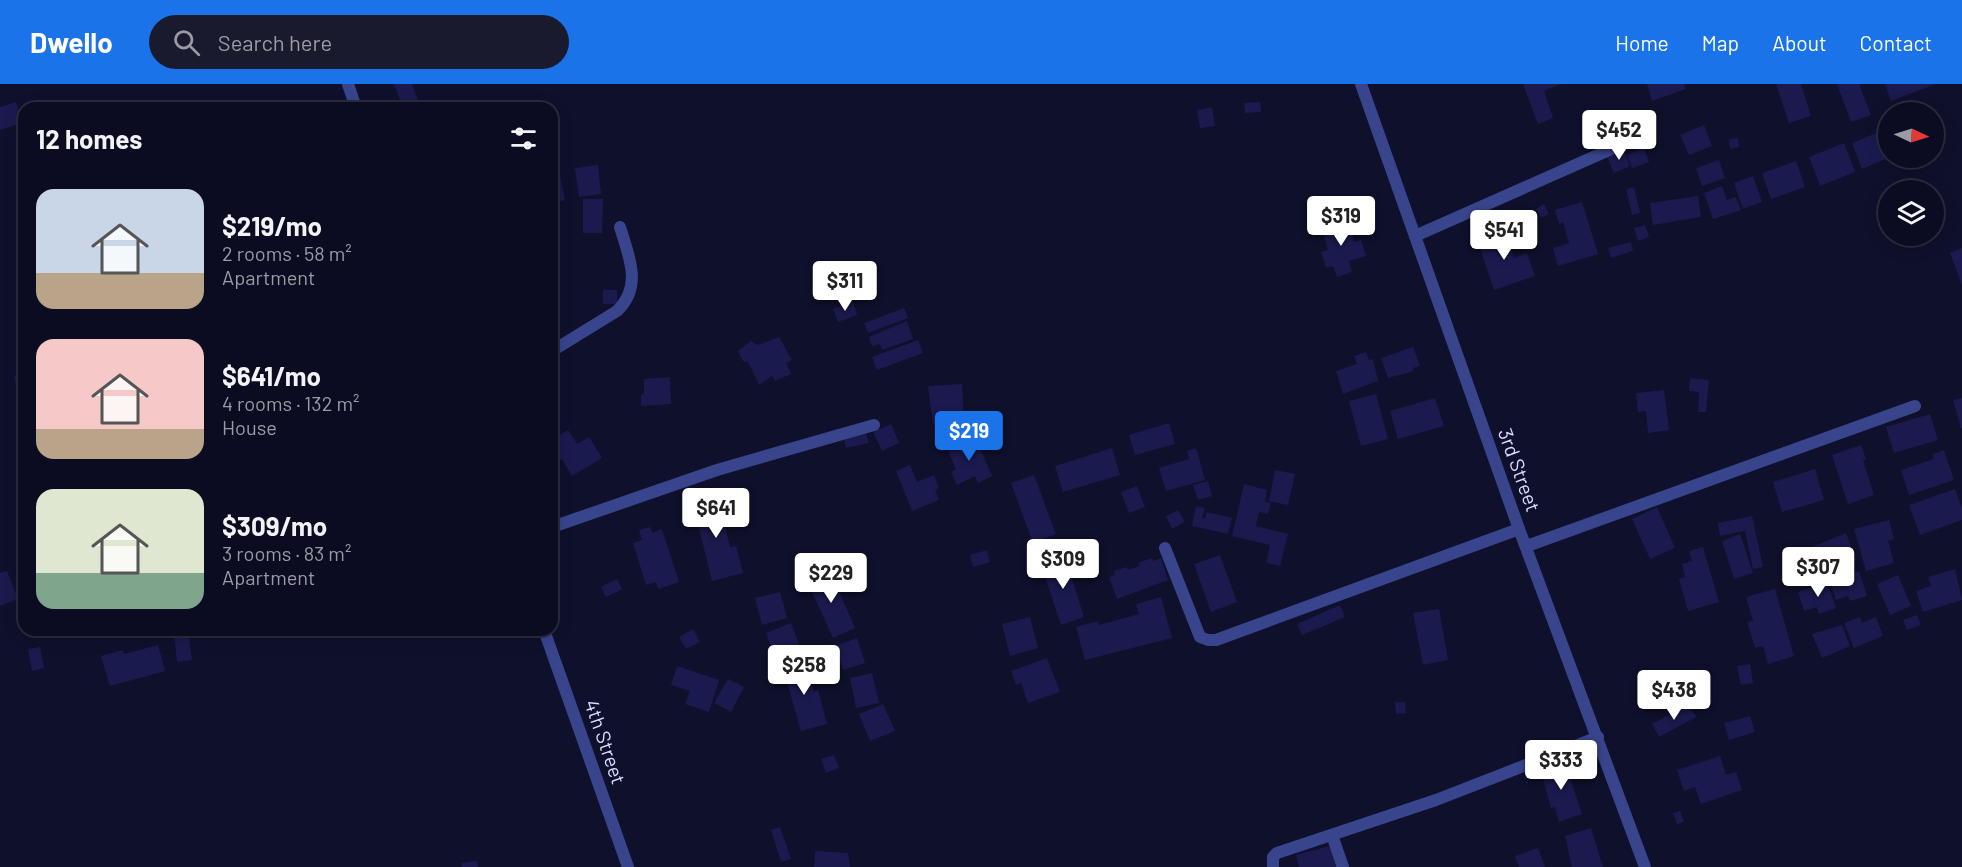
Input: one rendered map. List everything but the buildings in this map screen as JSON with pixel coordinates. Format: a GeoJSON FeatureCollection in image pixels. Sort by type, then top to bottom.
{"type":"FeatureCollection","features":[{"type":"Feature","properties":{"kind":"street"},"geometry":{"type":"LineString","coordinates":[[348,84],[354,102]]}},
{"type":"Feature","properties":{"kind":"street","name":"3rd Street"},"geometry":{"type":"LineString","coordinates":[[1361,84],[1519,529],[1645,867]]}},
{"type":"Feature","properties":{"kind":"street"},"geometry":{"type":"LineString","coordinates":[[1415,236],[1643,135]]}},
{"type":"Feature","properties":{"kind":"street"},"geometry":{"type":"LineString","coordinates":[[558,347],[626,303],[631,290],[633,273],[620,228]]}},
{"type":"Feature","properties":{"kind":"street"},"geometry":{"type":"LineString","coordinates":[[1527,546],[1915,406]]}},
{"type":"Feature","properties":{"kind":"street"},"geometry":{"type":"LineString","coordinates":[[558,525],[717,470],[874,425]]}},
{"type":"Feature","properties":{"kind":"street"},"geometry":{"type":"LineString","coordinates":[[1165,548],[1200,636],[1208,640],[1216,640],[1519,529]]}},
{"type":"Feature","properties":{"kind":"street","name":"4th Street"},"geometry":{"type":"LineString","coordinates":[[545,636],[628,867]]}},
{"type":"Feature","properties":{"kind":"street"},"geometry":{"type":"LineString","coordinates":[[1274,867],[1273,857],[1277,853],[1436,800],[1598,737]]}},
{"type":"Feature","properties":{"kind":"street"},"geometry":{"type":"LineString","coordinates":[[1332,835],[1342,867]]}}]}
